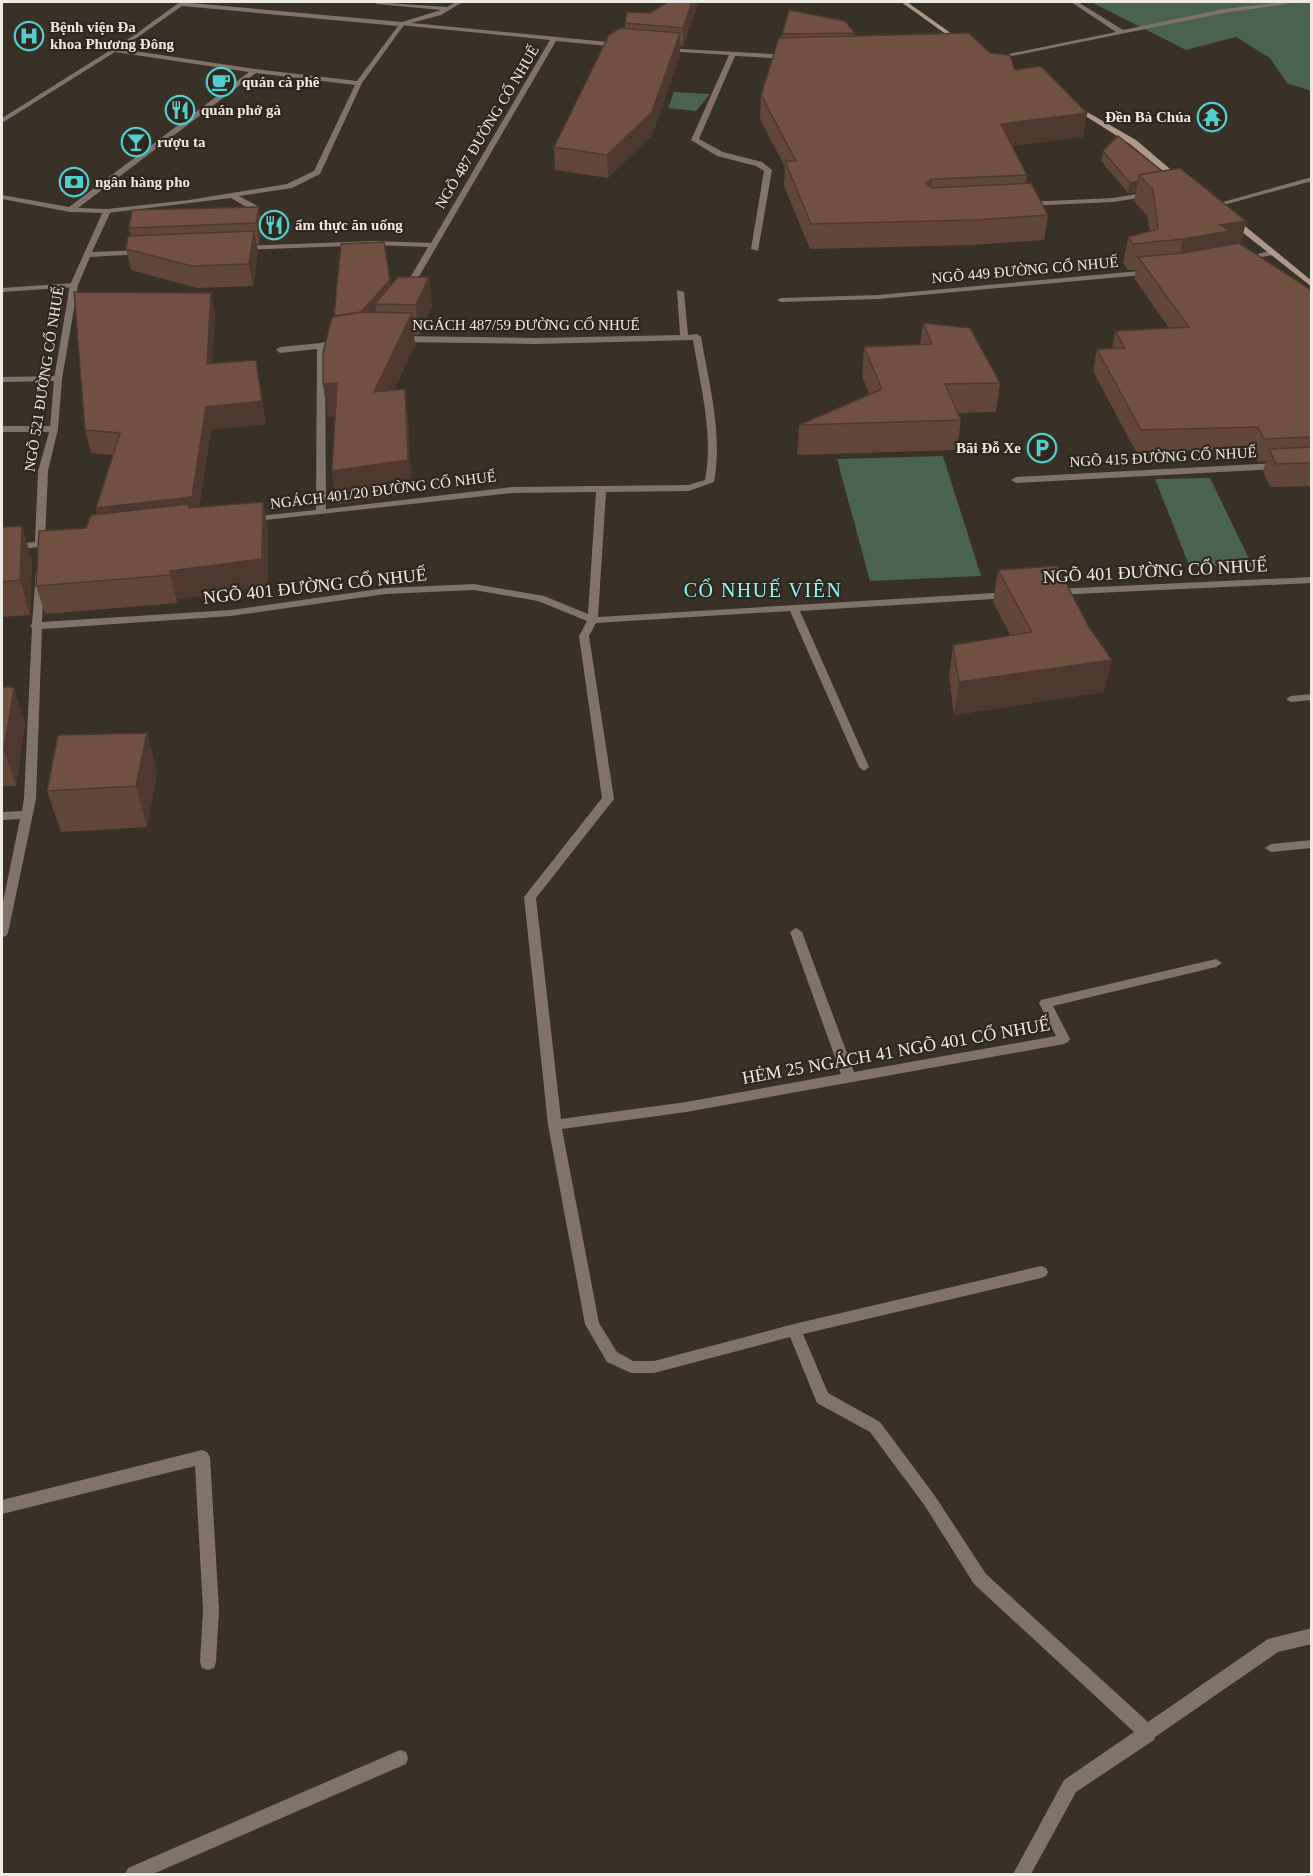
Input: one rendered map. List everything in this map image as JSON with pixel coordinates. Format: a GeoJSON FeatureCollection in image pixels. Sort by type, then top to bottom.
{"type":"FeatureCollection","features":[{"type":"Feature","properties":{"kind":"main road"},"geometry":{"type":"LineString","coordinates":[[904,2],[964,45]]}},
{"type":"Feature","properties":{"kind":"main road"},"geometry":{"type":"LineString","coordinates":[[981,55],[1007,68]]}},
{"type":"Feature","properties":{"kind":"main road"},"geometry":{"type":"LineString","coordinates":[[1064,100],[1133,142],[1188,187]]}},
{"type":"Feature","properties":{"kind":"main road"},"geometry":{"type":"LineString","coordinates":[[1207,199],[1311,285]]}},
{"type":"Feature","properties":{"kind":"street"},"geometry":{"type":"LineString","coordinates":[[2,121],[114,50],[181,2],[553,40]]}},
{"type":"Feature","properties":{"kind":"street"},"geometry":{"type":"LineString","coordinates":[[377,2],[448,9]]}},
{"type":"Feature","properties":{"kind":"street"},"geometry":{"type":"LineString","coordinates":[[2,197],[70,210],[107,211],[289,186],[317,172],[359,83],[402,24],[448,9],[460,2]]}},
{"type":"Feature","properties":{"kind":"street"},"geometry":{"type":"LineString","coordinates":[[1074,2],[1120,32]]}},
{"type":"Feature","properties":{"kind":"street"},"geometry":{"type":"LineString","coordinates":[[990,60],[1224,11],[1296,2]]}},
{"type":"Feature","properties":{"kind":"street","name":"NGÕ 487 ĐƯỜNG CỔ NHUẾ"},"geometry":{"type":"LineString","coordinates":[[403,297],[553,40],[625,46]]}},
{"type":"Feature","properties":{"kind":"street"},"geometry":{"type":"LineString","coordinates":[[660,49],[794,58]]}},
{"type":"Feature","properties":{"kind":"street"},"geometry":{"type":"LineString","coordinates":[[114,50],[255,71],[359,83]]}},
{"type":"Feature","properties":{"kind":"street"},"geometry":{"type":"LineString","coordinates":[[732,55],[695,140],[720,154],[759,164],[768,170],[755,249]]}},
{"type":"Feature","properties":{"kind":"street"},"geometry":{"type":"LineString","coordinates":[[70,210],[255,71]]}},
{"type":"Feature","properties":{"kind":"street"},"geometry":{"type":"LineString","coordinates":[[1216,205],[1311,179]]}},
{"type":"Feature","properties":{"kind":"street"},"geometry":{"type":"LineString","coordinates":[[1178,189],[1188,187]]}},
{"type":"Feature","properties":{"kind":"street"},"geometry":{"type":"LineString","coordinates":[[1021,204],[1113,200],[1156,193]]}},
{"type":"Feature","properties":{"kind":"street"},"geometry":{"type":"LineString","coordinates":[[232,195],[256,209]]}},
{"type":"Feature","properties":{"kind":"street","name":"NGÕ 521 ĐƯỜNG CỔ NHUẾ"},"geometry":{"type":"LineString","coordinates":[[2,933],[30,799],[35,626],[43,471],[54,429],[58,380],[74,285],[107,211]]}},
{"type":"Feature","properties":{"kind":"street"},"geometry":{"type":"LineString","coordinates":[[232,249],[375,243],[433,245]]}},
{"type":"Feature","properties":{"kind":"street"},"geometry":{"type":"LineString","coordinates":[[88,255],[148,252]]}},
{"type":"Feature","properties":{"kind":"street"},"geometry":{"type":"LineString","coordinates":[[1233,260],[1270,253]]}},
{"type":"Feature","properties":{"kind":"street","name":"NGÕ 449 ĐƯỜNG CỔ NHUẾ"},"geometry":{"type":"LineString","coordinates":[[781,300],[878,297],[1167,271]]}},
{"type":"Feature","properties":{"kind":"street"},"geometry":{"type":"LineString","coordinates":[[2,290],[74,285]]}},
{"type":"Feature","properties":{"kind":"street"},"geometry":{"type":"LineString","coordinates":[[680,292],[684,337]]}},
{"type":"Feature","properties":{"kind":"street","name":"NGÁCH 487/59 ĐƯỜNG CỔ NHUẾ"},"geometry":{"type":"LineString","coordinates":[[390,339],[536,341],[684,337]]}},
{"type":"Feature","properties":{"kind":"street","name":"NGÁCH 401/20 ĐƯỜNG CỔ NHUẾ"},"geometry":{"type":"LineString","coordinates":[[239,522],[512,490],[602,491],[689,488],[709,482],[711,464],[709,409],[697,337],[684,337]]}},
{"type":"Feature","properties":{"kind":"street"},"geometry":{"type":"LineString","coordinates":[[280,350],[356,340]]}},
{"type":"Feature","properties":{"kind":"street"},"geometry":{"type":"LineString","coordinates":[[321,346],[321,512]]}},
{"type":"Feature","properties":{"kind":"street"},"geometry":{"type":"LineString","coordinates":[[2,380],[58,380]]}},
{"type":"Feature","properties":{"kind":"street"},"geometry":{"type":"LineString","coordinates":[[2,429],[54,429]]}},
{"type":"Feature","properties":{"kind":"street","name":"NGÕ 415 ĐƯỜNG CỔ NHUẾ"},"geometry":{"type":"LineString","coordinates":[[1016,480],[1311,464]]}},
{"type":"Feature","properties":{"kind":"street"},"geometry":{"type":"LineString","coordinates":[[602,491],[593,620],[584,636],[608,799],[530,897],[555,1125],[592,1324],[612,1357],[631,1367],[654,1367],[794,1330],[1041,1272]]}},
{"type":"Feature","properties":{"kind":"street"},"geometry":{"type":"LineString","coordinates":[[2,548],[64,542]]}},
{"type":"Feature","properties":{"kind":"street","name":"NGÕ 401 ĐƯỜNG CỔ NHUẾ"},"geometry":{"type":"LineString","coordinates":[[1037,593],[1311,580]]}},
{"type":"Feature","properties":{"kind":"street","name":"NGÕ 401 ĐƯỜNG CỔ NHUẾ"},"geometry":{"type":"LineString","coordinates":[[35,626],[231,613],[386,591],[474,587],[540,598],[593,620],[1025,594]]}},
{"type":"Feature","properties":{"kind":"street"},"geometry":{"type":"LineString","coordinates":[[794,609],[864,768]]}},
{"type":"Feature","properties":{"kind":"street"},"geometry":{"type":"LineString","coordinates":[[1291,699],[1311,697]]}},
{"type":"Feature","properties":{"kind":"street"},"geometry":{"type":"LineString","coordinates":[[2,816],[27,815]]}},
{"type":"Feature","properties":{"kind":"street"},"geometry":{"type":"LineString","coordinates":[[1271,848],[1311,844]]}},
{"type":"Feature","properties":{"kind":"street"},"geometry":{"type":"LineString","coordinates":[[796,932],[849,1077]]}},
{"type":"Feature","properties":{"kind":"street","name":"HẺM 25 NGÁCH 41 NGÕ 401 CỔ NHUẾ"},"geometry":{"type":"LineString","coordinates":[[555,1125],[686,1107],[1064,1039],[1045,1003],[1216,963]]}},
{"type":"Feature","properties":{"kind":"street"},"geometry":{"type":"LineString","coordinates":[[794,1330],[822,1398],[875,1427],[930,1501],[980,1579],[1148,1734]]}},
{"type":"Feature","properties":{"kind":"street"},"geometry":{"type":"LineString","coordinates":[[2,1507],[202,1457],[211,1610],[208,1662]]}},
{"type":"Feature","properties":{"kind":"street"},"geometry":{"type":"LineString","coordinates":[[1022,1875],[1070,1786],[1274,1645],[1311,1636]]}},
{"type":"Feature","properties":{"kind":"street"},"geometry":{"type":"LineString","coordinates":[[134,1875],[400,1758]]}},
{"type":"Feature","properties":{"kind":"green space"},"geometry":{"type":"Polygon","coordinates":[[[1091,2],[1311,2],[1311,91],[1287,83],[1270,58],[1236,37],[1186,50],[1091,2]]]}},
{"type":"Feature","properties":{"kind":"green space"},"geometry":{"type":"Polygon","coordinates":[[[674,92],[710,94],[696,111],[668,108],[674,92]]]}},
{"type":"Feature","properties":{"kind":"green space"},"geometry":{"type":"Polygon","coordinates":[[[943,456],[981,576],[870,581],[837,459],[943,456]]]}},
{"type":"Feature","properties":{"kind":"green space"},"geometry":{"type":"Polygon","coordinates":[[[1210,478],[1253,567],[1189,565],[1155,479],[1210,478]]]}},
{"type":"Feature","properties":{"kind":"building"},"geometry":{"type":"Polygon","coordinates":[[[668,2],[692,2],[683,28],[625,23],[627,12],[650,13],[668,2]]]}},
{"type":"Feature","properties":{"kind":"building"},"geometry":{"type":"Polygon","coordinates":[[[789,10],[845,21],[855,33],[782,34],[789,10]]]}},
{"type":"Feature","properties":{"kind":"building"},"geometry":{"type":"Polygon","coordinates":[[[620,28],[680,33],[652,112],[607,155],[554,147],[609,35],[620,28]]]}},
{"type":"Feature","properties":{"kind":"building"},"geometry":{"type":"Polygon","coordinates":[[[969,33],[990,53],[1010,55],[1015,70],[1040,66],[1087,113],[1001,124],[1027,175],[932,179],[926,183],[932,188],[1031,183],[1048,215],[975,220],[811,224],[785,161],[796,161],[761,95],[779,38],[969,33]]]}},
{"type":"Feature","properties":{"kind":"building"},"geometry":{"type":"Polygon","coordinates":[[[1118,136],[1162,171],[1139,175],[1138,181],[1130,183],[1103,151],[1118,136]]]}},
{"type":"Feature","properties":{"kind":"building"},"geometry":{"type":"Polygon","coordinates":[[[1180,168],[1246,221],[1220,225],[1230,231],[1133,244],[1128,237],[1158,229],[1153,190],[1139,175],[1180,168]]]}},
{"type":"Feature","properties":{"kind":"building"},"geometry":{"type":"Polygon","coordinates":[[[259,207],[256,223],[129,228],[132,210],[259,207]]]}},
{"type":"Feature","properties":{"kind":"building"},"geometry":{"type":"Polygon","coordinates":[[[254,231],[249,264],[192,266],[126,249],[128,236],[254,231]]]}},
{"type":"Feature","properties":{"kind":"building"},"geometry":{"type":"Polygon","coordinates":[[[384,242],[390,280],[361,312],[334,316],[341,244],[384,242]]]}},
{"type":"Feature","properties":{"kind":"building"},"geometry":{"type":"Polygon","coordinates":[[[1239,243],[1311,290],[1311,437],[1264,439],[1258,427],[1141,430],[1097,349],[1125,348],[1115,331],[1189,327],[1138,257],[1183,253],[1239,243]]]}},
{"type":"Feature","properties":{"kind":"building"},"geometry":{"type":"Polygon","coordinates":[[[398,277],[429,277],[416,305],[375,304],[398,277]]]}},
{"type":"Feature","properties":{"kind":"building"},"geometry":{"type":"Polygon","coordinates":[[[74,292],[211,293],[207,364],[256,360],[262,401],[206,407],[192,497],[96,508],[120,433],[85,430],[74,292]]]}},
{"type":"Feature","properties":{"kind":"building"},"geometry":{"type":"Polygon","coordinates":[[[363,312],[412,313],[374,392],[405,389],[408,460],[332,471],[337,383],[323,384],[323,353],[332,317],[363,312]]]}},
{"type":"Feature","properties":{"kind":"building"},"geometry":{"type":"Polygon","coordinates":[[[923,323],[970,328],[1000,383],[945,384],[961,420],[799,425],[882,389],[864,347],[932,344],[923,323]]]}},
{"type":"Feature","properties":{"kind":"building"},"geometry":{"type":"Polygon","coordinates":[[[1311,447],[1311,463],[1276,464],[1269,449],[1311,447]]]}},
{"type":"Feature","properties":{"kind":"building"},"geometry":{"type":"Polygon","coordinates":[[[263,502],[262,559],[170,571],[170,575],[36,586],[39,531],[86,528],[91,515],[189,504],[189,508],[263,502]]]}},
{"type":"Feature","properties":{"kind":"building"},"geometry":{"type":"Polygon","coordinates":[[[22,526],[20,580],[2,582],[2,527],[22,526]]]}},
{"type":"Feature","properties":{"kind":"building"},"geometry":{"type":"Polygon","coordinates":[[[1057,566],[1089,627],[1112,660],[959,682],[953,645],[1032,632],[998,570],[1057,566]]]}},
{"type":"Feature","properties":{"kind":"building"},"geometry":{"type":"Polygon","coordinates":[[[2,687],[14,687],[4,750],[2,750],[2,687]]]}},
{"type":"Feature","properties":{"kind":"building"},"geometry":{"type":"Polygon","coordinates":[[[147,733],[136,786],[47,791],[58,735],[147,733]]]}},
{"type":"Feature","properties":{"kind":"place","name":"Bệnh viện Đa khoa Phương Đông"},"geometry":{"type":"Point","coordinates":[29,36]}},
{"type":"Feature","properties":{"kind":"place","name":"quán cà phê"},"geometry":{"type":"Point","coordinates":[221,82]}},
{"type":"Feature","properties":{"kind":"place","name":"quán phở gà"},"geometry":{"type":"Point","coordinates":[180,110]}},
{"type":"Feature","properties":{"kind":"place","name":"Đền Bà Chúa"},"geometry":{"type":"Point","coordinates":[1212,117]}},
{"type":"Feature","properties":{"kind":"place","name":"rượu ta"},"geometry":{"type":"Point","coordinates":[136,142]}},
{"type":"Feature","properties":{"kind":"place","name":"ngân hàng pho"},"geometry":{"type":"Point","coordinates":[74,182]}},
{"type":"Feature","properties":{"kind":"place","name":"ẩm thực ăn uống"},"geometry":{"type":"Point","coordinates":[274,225]}},
{"type":"Feature","properties":{"kind":"place","name":"Bãi Đỗ Xe"},"geometry":{"type":"Point","coordinates":[1042,448]}},
{"type":"Feature","properties":{"kind":"district","name":"CỔ NHUẾ VIÊN"},"geometry":{"type":"Point","coordinates":[763,590]}}]}
